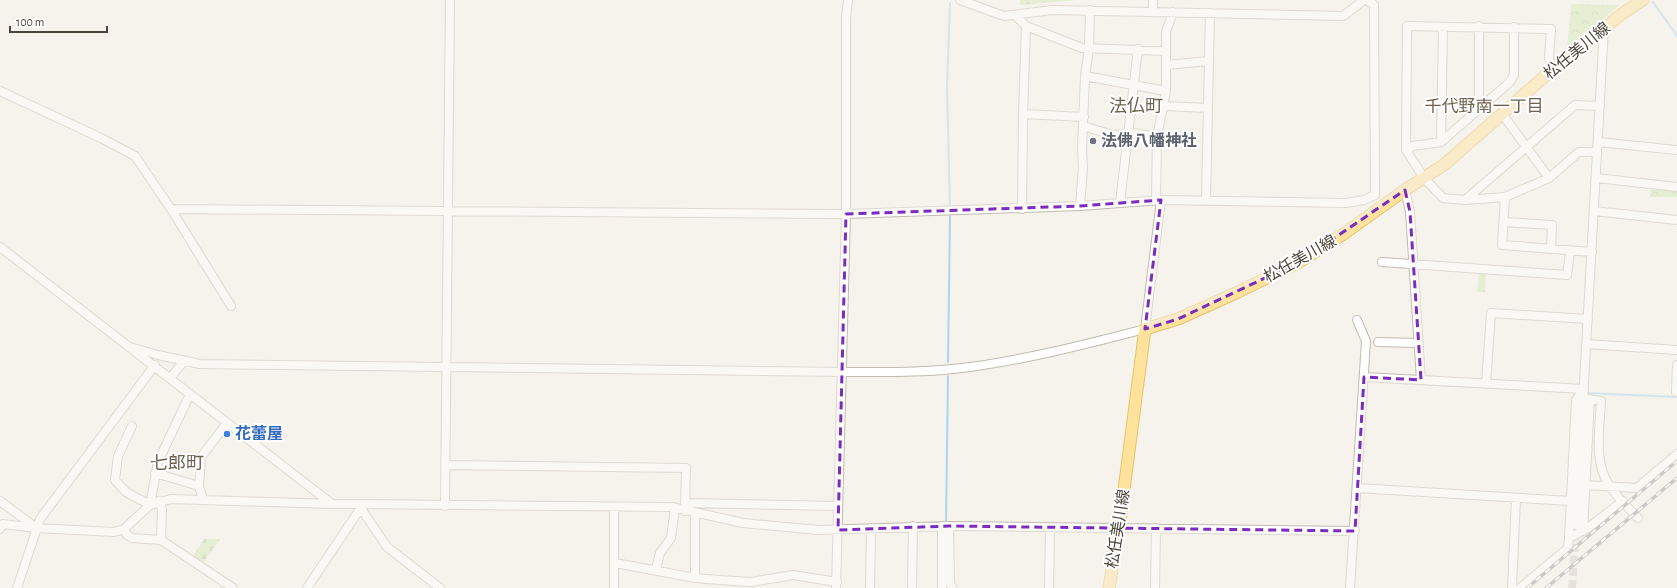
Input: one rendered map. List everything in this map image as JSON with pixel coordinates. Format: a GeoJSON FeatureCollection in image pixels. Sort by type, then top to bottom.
{"type":"FeatureCollection","features":[{"type":"Feature","properties":{"kind":"main road","name":"松任美川線"},"geometry":{"type":"LineString","coordinates":[[1109,588],[1119,528],[1145,330],[1178,319],[1299,262],[1342,235],[1404,190],[1445,164],[1554,69],[1604,28],[1643,0]]}},
{"type":"Feature","properties":{"kind":"street"},"geometry":{"type":"LineString","coordinates":[[445,506],[450,0]]}},
{"type":"Feature","properties":{"kind":"street"},"geometry":{"type":"LineString","coordinates":[[615,563],[656,569],[722,584],[776,579],[793,575],[837,585],[846,214],[846,25],[848,0]]}},
{"type":"Feature","properties":{"kind":"street"},"geometry":{"type":"LineString","coordinates":[[171,208],[448,212],[846,214],[1080,206],[1159,200],[1346,202],[1364,200],[1375,195],[1374,5],[1365,0],[1343,16],[1090,10],[1052,10],[1004,16],[960,0]]}},
{"type":"Feature","properties":{"kind":"street"},"geometry":{"type":"LineString","coordinates":[[1153,0],[1153,12]]}},
{"type":"Feature","properties":{"kind":"street"},"geometry":{"type":"LineString","coordinates":[[1080,206],[1083,167],[1085,76],[1089,48],[1090,10]]}},
{"type":"Feature","properties":{"kind":"street"},"geometry":{"type":"LineString","coordinates":[[130,346],[200,364],[893,372],[968,367],[1065,350],[1145,330],[1159,200],[1157,137],[1166,91],[1166,32],[1173,12]]}},
{"type":"Feature","properties":{"kind":"street"},"geometry":{"type":"LineString","coordinates":[[1206,200],[1210,13]]}},
{"type":"Feature","properties":{"kind":"street"},"geometry":{"type":"LineString","coordinates":[[1015,15],[1026,26],[1082,48],[1166,51]]}},
{"type":"Feature","properties":{"kind":"street"},"geometry":{"type":"LineString","coordinates":[[1022,208],[1026,26]]}},
{"type":"Feature","properties":{"kind":"street"},"geometry":{"type":"LineString","coordinates":[[1554,69],[1549,59],[1551,29],[1478,26],[1407,26],[1406,150],[1424,178],[1443,198],[1465,200],[1505,197],[1549,178],[1579,152],[1597,152]]}},
{"type":"Feature","properties":{"kind":"street"},"geometry":{"type":"LineString","coordinates":[[1478,26],[1479,109]]}},
{"type":"Feature","properties":{"kind":"street"},"geometry":{"type":"LineString","coordinates":[[1441,142],[1443,27]]}},
{"type":"Feature","properties":{"kind":"street"},"geometry":{"type":"LineString","coordinates":[[1406,150],[1413,146],[1441,142],[1510,82],[1514,75],[1514,27]]}},
{"type":"Feature","properties":{"kind":"street"},"geometry":{"type":"LineString","coordinates":[[1580,528],[1585,485],[1587,399],[1584,389],[1604,28]]}},
{"type":"Feature","properties":{"kind":"street"},"geometry":{"type":"LineString","coordinates":[[1120,203],[1138,49]]}},
{"type":"Feature","properties":{"kind":"street"},"geometry":{"type":"LineString","coordinates":[[1166,65],[1209,61]]}},
{"type":"Feature","properties":{"kind":"street"},"geometry":{"type":"LineString","coordinates":[[1085,76],[1166,91]]}},
{"type":"Feature","properties":{"kind":"street"},"geometry":{"type":"LineString","coordinates":[[0,91],[101,138],[135,156],[171,208],[231,306]]}},
{"type":"Feature","properties":{"kind":"street"},"geometry":{"type":"LineString","coordinates":[[1465,200],[1575,105],[1600,106]]}},
{"type":"Feature","properties":{"kind":"street"},"geometry":{"type":"LineString","coordinates":[[1164,106],[1208,108]]}},
{"type":"Feature","properties":{"kind":"street"},"geometry":{"type":"LineString","coordinates":[[1023,114],[1084,117]]}},
{"type":"Feature","properties":{"kind":"street"},"geometry":{"type":"LineString","coordinates":[[1503,115],[1528,146],[1549,178]]}},
{"type":"Feature","properties":{"kind":"street"},"geometry":{"type":"LineString","coordinates":[[1083,126],[1113,135],[1127,133],[1157,137]]}},
{"type":"Feature","properties":{"kind":"street"},"geometry":{"type":"LineString","coordinates":[[1598,142],[1677,150]]}},
{"type":"Feature","properties":{"kind":"street"},"geometry":{"type":"LineString","coordinates":[[1596,178],[1677,187]]}},
{"type":"Feature","properties":{"kind":"street"},"geometry":{"type":"LineString","coordinates":[[1404,190],[1410,212],[1421,380]]}},
{"type":"Feature","properties":{"kind":"street"},"geometry":{"type":"LineString","coordinates":[[1505,197],[1502,245],[1570,252],[1592,252]]}},
{"type":"Feature","properties":{"kind":"street"},"geometry":{"type":"LineString","coordinates":[[1594,211],[1677,220]]}},
{"type":"Feature","properties":{"kind":"street"},"geometry":{"type":"LineString","coordinates":[[1504,222],[1552,225],[1551,249]]}},
{"type":"Feature","properties":{"kind":"street"},"geometry":{"type":"LineString","coordinates":[[0,247],[155,365],[332,504]]}},
{"type":"Feature","properties":{"kind":"street"},"geometry":{"type":"LineString","coordinates":[[1382,262],[1478,267],[1488,270],[1567,275],[1570,252]]}},
{"type":"Feature","properties":{"kind":"street"},"geometry":{"type":"LineString","coordinates":[[1486,384],[1491,313],[1588,319]]}},
{"type":"Feature","properties":{"kind":"street"},"geometry":{"type":"LineString","coordinates":[[1350,588],[1355,531],[1366,341],[1357,320]]}},
{"type":"Feature","properties":{"kind":"street"},"geometry":{"type":"LineString","coordinates":[[1378,342],[1418,343]]}},
{"type":"Feature","properties":{"kind":"street"},"geometry":{"type":"LineString","coordinates":[[1586,344],[1677,350]]}},
{"type":"Feature","properties":{"kind":"street"},"geometry":{"type":"LineString","coordinates":[[171,378],[184,361]]}},
{"type":"Feature","properties":{"kind":"street"},"geometry":{"type":"LineString","coordinates":[[18,588],[40,519],[155,365]]}},
{"type":"Feature","properties":{"kind":"street"},"geometry":{"type":"LineString","coordinates":[[1676,392],[1677,365]]}},
{"type":"Feature","properties":{"kind":"street"},"geometry":{"type":"LineString","coordinates":[[1364,377],[1584,389]]}},
{"type":"Feature","properties":{"kind":"street"},"geometry":{"type":"LineString","coordinates":[[1520,588],[1568,548],[1576,400],[1584,389]]}},
{"type":"Feature","properties":{"kind":"street"},"geometry":{"type":"LineString","coordinates":[[150,505],[155,473],[163,449],[190,394]]}},
{"type":"Feature","properties":{"kind":"street"},"geometry":{"type":"LineString","coordinates":[[1587,399],[1601,401],[1599,459],[1603,473],[1609,486],[1638,518]]}},
{"type":"Feature","properties":{"kind":"street"},"geometry":{"type":"LineString","coordinates":[[1580,528],[1587,399]]}},
{"type":"Feature","properties":{"kind":"street"},"geometry":{"type":"LineString","coordinates":[[203,500],[199,486],[202,455],[227,423]]}},
{"type":"Feature","properties":{"kind":"street"},"geometry":{"type":"LineString","coordinates":[[132,426],[118,456],[115,480],[126,492],[150,505]]}},
{"type":"Feature","properties":{"kind":"street"},"geometry":{"type":"LineString","coordinates":[[1585,485],[1637,488],[1677,454]]}},
{"type":"Feature","properties":{"kind":"street"},"geometry":{"type":"LineString","coordinates":[[445,465],[686,468],[685,507]]}},
{"type":"Feature","properties":{"kind":"street"},"geometry":{"type":"LineString","coordinates":[[155,473],[199,486]]}},
{"type":"Feature","properties":{"kind":"street"},"geometry":{"type":"LineString","coordinates":[[1357,488],[1571,501]]}},
{"type":"Feature","properties":{"kind":"street"},"geometry":{"type":"LineString","coordinates":[[1512,588],[1516,498]]}},
{"type":"Feature","properties":{"kind":"street"},"geometry":{"type":"LineString","coordinates":[[1,525],[102,532],[124,529],[150,505],[159,501],[171,499],[359,506],[675,508],[838,506]]}},
{"type":"Feature","properties":{"kind":"street"},"geometry":{"type":"LineString","coordinates":[[0,501],[36,528]]}},
{"type":"Feature","properties":{"kind":"street"},"geometry":{"type":"LineString","coordinates":[[159,501],[162,509],[161,540]]}},
{"type":"Feature","properties":{"kind":"street"},"geometry":{"type":"LineString","coordinates":[[1569,538],[1580,528],[1623,501]]}},
{"type":"Feature","properties":{"kind":"street"},"geometry":{"type":"LineString","coordinates":[[307,588],[359,506]]}},
{"type":"Feature","properties":{"kind":"street"},"geometry":{"type":"LineString","coordinates":[[359,506],[387,548],[440,588]]}},
{"type":"Feature","properties":{"kind":"street"},"geometry":{"type":"LineString","coordinates":[[614,507],[614,588]]}},
{"type":"Feature","properties":{"kind":"street"},"geometry":{"type":"LineString","coordinates":[[685,507],[695,513],[743,523],[781,528],[871,530],[913,526],[946,526],[1355,531]]}},
{"type":"Feature","properties":{"kind":"street"},"geometry":{"type":"LineString","coordinates":[[656,569],[660,552],[671,538],[675,508]]}},
{"type":"Feature","properties":{"kind":"street"},"geometry":{"type":"LineString","coordinates":[[695,513],[695,578]]}},
{"type":"Feature","properties":{"kind":"street"},"geometry":{"type":"LineString","coordinates":[[912,588],[913,526]]}},
{"type":"Feature","properties":{"kind":"street"},"geometry":{"type":"LineString","coordinates":[[942,588],[946,526]]}},
{"type":"Feature","properties":{"kind":"street"},"geometry":{"type":"LineString","coordinates":[[946,526],[950,584],[952,588]]}},
{"type":"Feature","properties":{"kind":"street"},"geometry":{"type":"LineString","coordinates":[[1049,588],[1050,528]]}},
{"type":"Feature","properties":{"kind":"street"},"geometry":{"type":"LineString","coordinates":[[1155,588],[1156,528]]}},
{"type":"Feature","properties":{"kind":"street"},"geometry":{"type":"LineString","coordinates":[[124,529],[127,535],[132,538],[161,540],[233,588]]}},
{"type":"Feature","properties":{"kind":"street"},"geometry":{"type":"LineString","coordinates":[[870,588],[871,530]]}},
{"type":"Feature","properties":{"kind":"street"},"geometry":{"type":"LineString","coordinates":[[775,588],[776,579]]}},
{"type":"Feature","properties":{"kind":"highlighted area"},"geometry":{"type":"Polygon","coordinates":[[[1405,190],[1410,212],[1421,380],[1364,377],[1355,531],[949,526],[838,530],[846,214],[1080,206],[1161,200],[1145,329],[1178,319],[1299,262],[1405,190]]]}},
{"type":"Feature","properties":{"kind":"green space"},"geometry":{"type":"Polygon","coordinates":[[[1020,0],[1077,0],[1020,5],[1020,0]]]}},
{"type":"Feature","properties":{"kind":"green space"},"geometry":{"type":"Polygon","coordinates":[[[1571,4],[1620,5],[1567,48],[1571,4]]]}},
{"type":"Feature","properties":{"kind":"green space"},"geometry":{"type":"Polygon","coordinates":[[[1651,187],[1677,190],[1677,197],[1650,197],[1651,187]]]}},
{"type":"Feature","properties":{"kind":"green space"},"geometry":{"type":"Polygon","coordinates":[[[1479,271],[1486,272],[1485,292],[1477,292],[1479,271]]]}},
{"type":"Feature","properties":{"kind":"green space"},"geometry":{"type":"Polygon","coordinates":[[[204,539],[220,539],[203,563],[193,556],[204,539]]]}},
{"type":"Feature","properties":{"kind":"waterway"},"geometry":{"type":"LineString","coordinates":[[1653,2],[1677,36]]}},
{"type":"Feature","properties":{"kind":"waterway"},"geometry":{"type":"LineString","coordinates":[[950,3],[947,87],[950,208]]}},
{"type":"Feature","properties":{"kind":"waterway"},"geometry":{"type":"LineString","coordinates":[[948,362],[950,216]]}},
{"type":"Feature","properties":{"kind":"waterway"},"geometry":{"type":"LineString","coordinates":[[946,522],[948,376]]}},
{"type":"Feature","properties":{"kind":"waterway"},"geometry":{"type":"LineString","coordinates":[[1397,383],[1574,392]]}},
{"type":"Feature","properties":{"kind":"waterway"},"geometry":{"type":"LineString","coordinates":[[1586,393],[1677,397]]}},
{"type":"Feature","properties":{"kind":"tunnel"},"geometry":{"type":"LineString","coordinates":[[1572,588],[1576,529]]}},
{"type":"Feature","properties":{"kind":"railway"},"geometry":{"type":"LineString","coordinates":[[1527,588],[1677,461]]}},
{"type":"Feature","properties":{"kind":"railway"},"geometry":{"type":"LineString","coordinates":[[1546,588],[1677,478]]}},
{"type":"Feature","properties":{"kind":"place","name":"法佛八幡神社"},"geometry":{"type":"Point","coordinates":[1093,141]}},
{"type":"Feature","properties":{"kind":"place","name":"花蕾屋"},"geometry":{"type":"Point","coordinates":[227,434]}},
{"type":"Feature","properties":{"kind":"district","name":"千代野南一丁目"},"geometry":{"type":"Point","coordinates":[1484,106]}},
{"type":"Feature","properties":{"kind":"district","name":"法仏町"},"geometry":{"type":"Point","coordinates":[1136,107]}},
{"type":"Feature","properties":{"kind":"district","name":"七郎町"},"geometry":{"type":"Point","coordinates":[177,464]}}]}
